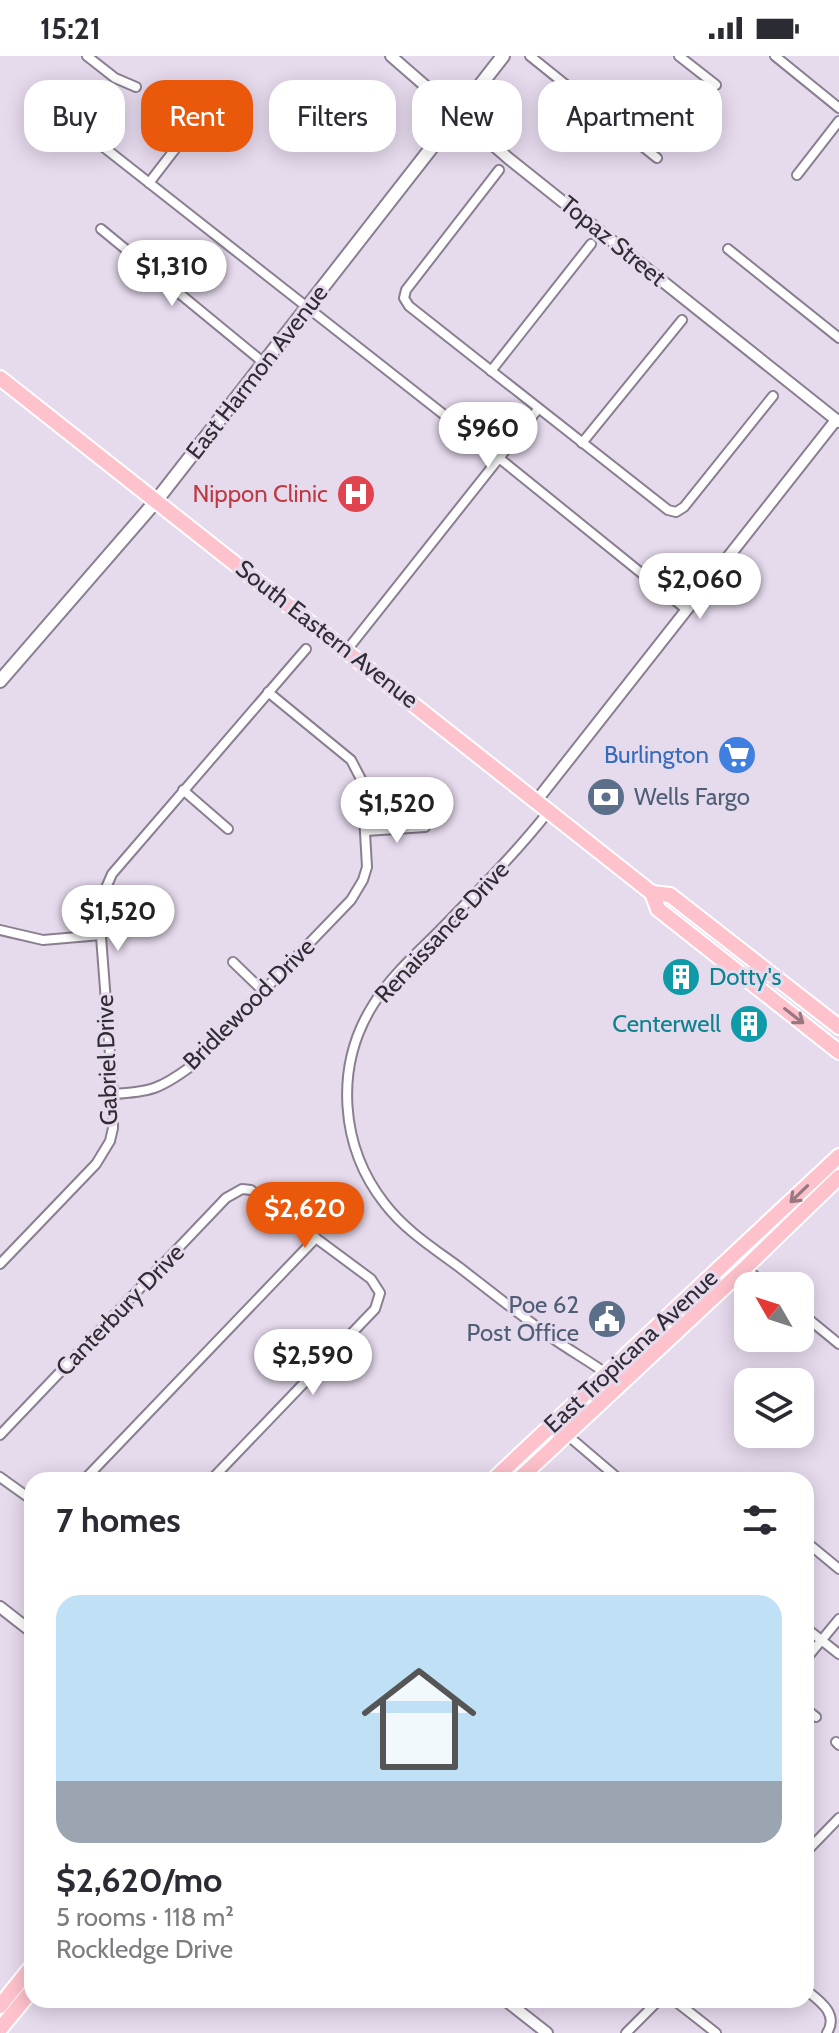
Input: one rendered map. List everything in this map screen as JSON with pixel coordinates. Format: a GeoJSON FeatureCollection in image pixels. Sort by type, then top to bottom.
{"type":"FeatureCollection","features":[{"type":"Feature","properties":{"kind":"main road","name":"East Harmon Avenue"},"geometry":{"type":"LineString","coordinates":[[484,80],[503,56]]}},
{"type":"Feature","properties":{"kind":"main road","name":"East Harmon Avenue"},"geometry":{"type":"LineString","coordinates":[[0,681],[156,501],[428,152]]}},
{"type":"Feature","properties":{"kind":"main road","name":"South Eastern Avenue"},"geometry":{"type":"LineString","coordinates":[[0,378],[537,800],[652,893],[658,909],[839,1052]]}},
{"type":"Feature","properties":{"kind":"main road","name":"South Eastern Avenue"},"geometry":{"type":"LineString","coordinates":[[652,893],[670,895],[839,1027]]}},
{"type":"Feature","properties":{"kind":"main road"},"geometry":{"type":"LineString","coordinates":[[670,918],[686,920],[705,935],[712,937],[719,933]]}},
{"type":"Feature","properties":{"kind":"main road"},"geometry":{"type":"LineString","coordinates":[[728,965],[738,961],[765,982],[781,982]]}},
{"type":"Feature","properties":{"kind":"main road","name":"East Tropicana Avenue"},"geometry":{"type":"LineString","coordinates":[[502,1472],[839,1156]]}},
{"type":"Feature","properties":{"kind":"main road","name":"East Tropicana Avenue"},"geometry":{"type":"LineString","coordinates":[[526,1472],[839,1177]]}},
{"type":"Feature","properties":{"kind":"main road"},"geometry":{"type":"LineString","coordinates":[[745,1268],[743,1261],[759,1244],[760,1232]]}},
{"type":"Feature","properties":{"kind":"main road"},"geometry":{"type":"LineString","coordinates":[[711,1300],[714,1287],[732,1267],[730,1259]]}},
{"type":"Feature","properties":{"kind":"main road"},"geometry":{"type":"LineString","coordinates":[[566,1434],[565,1426],[581,1410],[584,1396]]}},
{"type":"Feature","properties":{"kind":"main road"},"geometry":{"type":"LineString","coordinates":[[538,1461],[542,1448],[559,1429],[558,1419]]}},
{"type":"Feature","properties":{"kind":"main road"},"geometry":{"type":"LineString","coordinates":[[0,2006],[24,1976]]}},
{"type":"Feature","properties":{"kind":"main road"},"geometry":{"type":"LineString","coordinates":[[19,2005],[24,1986]]}},
{"type":"Feature","properties":{"kind":"main road"},"geometry":{"type":"LineString","coordinates":[[0,2029],[24,1999]]}},
{"type":"Feature","properties":{"kind":"street"},"geometry":{"type":"LineString","coordinates":[[87,56],[115,78],[136,87]]}},
{"type":"Feature","properties":{"kind":"street","name":"Topaz Street"},"geometry":{"type":"LineString","coordinates":[[391,56],[419,80]]}},
{"type":"Feature","properties":{"kind":"street"},"geometry":{"type":"LineString","coordinates":[[530,56],[657,158]]}},
{"type":"Feature","properties":{"kind":"street"},"geometry":{"type":"LineString","coordinates":[[679,56],[710,80]]}},
{"type":"Feature","properties":{"kind":"street"},"geometry":{"type":"LineString","coordinates":[[775,56],[839,108]]}},
{"type":"Feature","properties":{"kind":"street"},"geometry":{"type":"LineString","coordinates":[[797,175],[839,121]]}},
{"type":"Feature","properties":{"kind":"street"},"geometry":{"type":"LineString","coordinates":[[110,152],[687,610]]}},
{"type":"Feature","properties":{"kind":"street"},"geometry":{"type":"LineString","coordinates":[[149,183],[173,152]]}},
{"type":"Feature","properties":{"kind":"street","name":"Topaz Street"},"geometry":{"type":"LineString","coordinates":[[501,152],[838,420]]}},
{"type":"Feature","properties":{"kind":"street"},"geometry":{"type":"LineString","coordinates":[[499,170],[406,290],[404,298],[409,306],[668,510],[676,512],[684,507],[773,396]]}},
{"type":"Feature","properties":{"kind":"street"},"geometry":{"type":"LineString","coordinates":[[101,229],[264,363]]}},
{"type":"Feature","properties":{"kind":"street"},"geometry":{"type":"LineString","coordinates":[[491,371],[591,244]]}},
{"type":"Feature","properties":{"kind":"street"},"geometry":{"type":"LineString","coordinates":[[728,249],[839,338]]}},
{"type":"Feature","properties":{"kind":"street"},"geometry":{"type":"LineString","coordinates":[[582,443],[682,320]]}},
{"type":"Feature","properties":{"kind":"street"},"geometry":{"type":"LineString","coordinates":[[347,650],[538,409]]}},
{"type":"Feature","properties":{"kind":"street"},"geometry":{"type":"LineString","coordinates":[[537,800],[838,420]]}},
{"type":"Feature","properties":{"kind":"street","name":"Gabriel Drive"},"geometry":{"type":"LineString","coordinates":[[2,1258],[96,1164],[110,1141],[113,1094],[101,935],[102,897],[112,874],[306,649]]}},
{"type":"Feature","properties":{"kind":"street"},"geometry":{"type":"LineString","coordinates":[[268,692],[351,760],[362,781],[366,831],[425,827]]}},
{"type":"Feature","properties":{"kind":"street"},"geometry":{"type":"LineString","coordinates":[[183,790],[228,829]]}},
{"type":"Feature","properties":{"kind":"street","name":"Renaissance Drive"},"geometry":{"type":"LineString","coordinates":[[550,811],[521,846],[393,977],[372,1005],[357,1037],[348,1073],[346,1108],[354,1148],[366,1177],[386,1206],[411,1232],[554,1340],[607,1374]]}},
{"type":"Feature","properties":{"kind":"street","name":"Bridlewood Drive"},"geometry":{"type":"LineString","coordinates":[[113,1094],[137,1093],[164,1086],[190,1067],[351,900],[367,867],[366,831]]}},
{"type":"Feature","properties":{"kind":"street"},"geometry":{"type":"LineString","coordinates":[[0,930],[43,940],[101,935]]}},
{"type":"Feature","properties":{"kind":"street"},"geometry":{"type":"LineString","coordinates":[[233,962],[263,991]]}},
{"type":"Feature","properties":{"kind":"street","name":"Canterbury Drive"},"geometry":{"type":"LineString","coordinates":[[0,1435],[226,1198],[242,1189],[251,1190],[316,1238]]}},
{"type":"Feature","properties":{"kind":"street"},"geometry":{"type":"LineString","coordinates":[[92,1472],[316,1238],[371,1279],[380,1293],[375,1309],[219,1472]]}},
{"type":"Feature","properties":{"kind":"street"},"geometry":{"type":"LineString","coordinates":[[745,1268],[750,1272]]}},
{"type":"Feature","properties":{"kind":"street"},"geometry":{"type":"LineString","coordinates":[[814,1323],[839,1344]]}},
{"type":"Feature","properties":{"kind":"street"},"geometry":{"type":"LineString","coordinates":[[566,1434],[611,1472]]}},
{"type":"Feature","properties":{"kind":"street"},"geometry":{"type":"LineString","coordinates":[[0,1477],[24,1494]]}},
{"type":"Feature","properties":{"kind":"street"},"geometry":{"type":"LineString","coordinates":[[814,1548],[839,1569]]}},
{"type":"Feature","properties":{"kind":"street"},"geometry":{"type":"LineString","coordinates":[[0,1607],[24,1626]]}},
{"type":"Feature","properties":{"kind":"street"},"geometry":{"type":"LineString","coordinates":[[814,1649],[839,1619]]}},
{"type":"Feature","properties":{"kind":"street"},"geometry":{"type":"LineString","coordinates":[[814,1634],[839,1654]]}},
{"type":"Feature","properties":{"kind":"street"},"geometry":{"type":"LineString","coordinates":[[814,1843],[839,1818]]}},
{"type":"Feature","properties":{"kind":"street"},"geometry":{"type":"LineString","coordinates":[[814,1996],[830,2009],[833,2017],[832,2028],[827,2033]]}},
{"type":"Feature","properties":{"kind":"street"},"geometry":{"type":"LineString","coordinates":[[515,2008],[547,2033]]}},
{"type":"Feature","properties":{"kind":"street"},"geometry":{"type":"LineString","coordinates":[[626,2033],[651,2008]]}},
{"type":"Feature","properties":{"kind":"street"},"geometry":{"type":"LineString","coordinates":[[684,2008],[716,2033]]}},
{"type":"Feature","properties":{"kind":"place","name":"Nippon Clinic"},"geometry":{"type":"Point","coordinates":[356,494]}},
{"type":"Feature","properties":{"kind":"place","name":"Burlington"},"geometry":{"type":"Point","coordinates":[737,755]}},
{"type":"Feature","properties":{"kind":"place","name":"Wells Fargo"},"geometry":{"type":"Point","coordinates":[606,797]}},
{"type":"Feature","properties":{"kind":"place","name":"Dotty's"},"geometry":{"type":"Point","coordinates":[681,977]}},
{"type":"Feature","properties":{"kind":"place","name":"Centerwell"},"geometry":{"type":"Point","coordinates":[749,1024]}},
{"type":"Feature","properties":{"kind":"place","name":"Poe 62 Post Office"},"geometry":{"type":"Point","coordinates":[607,1319]}}]}
